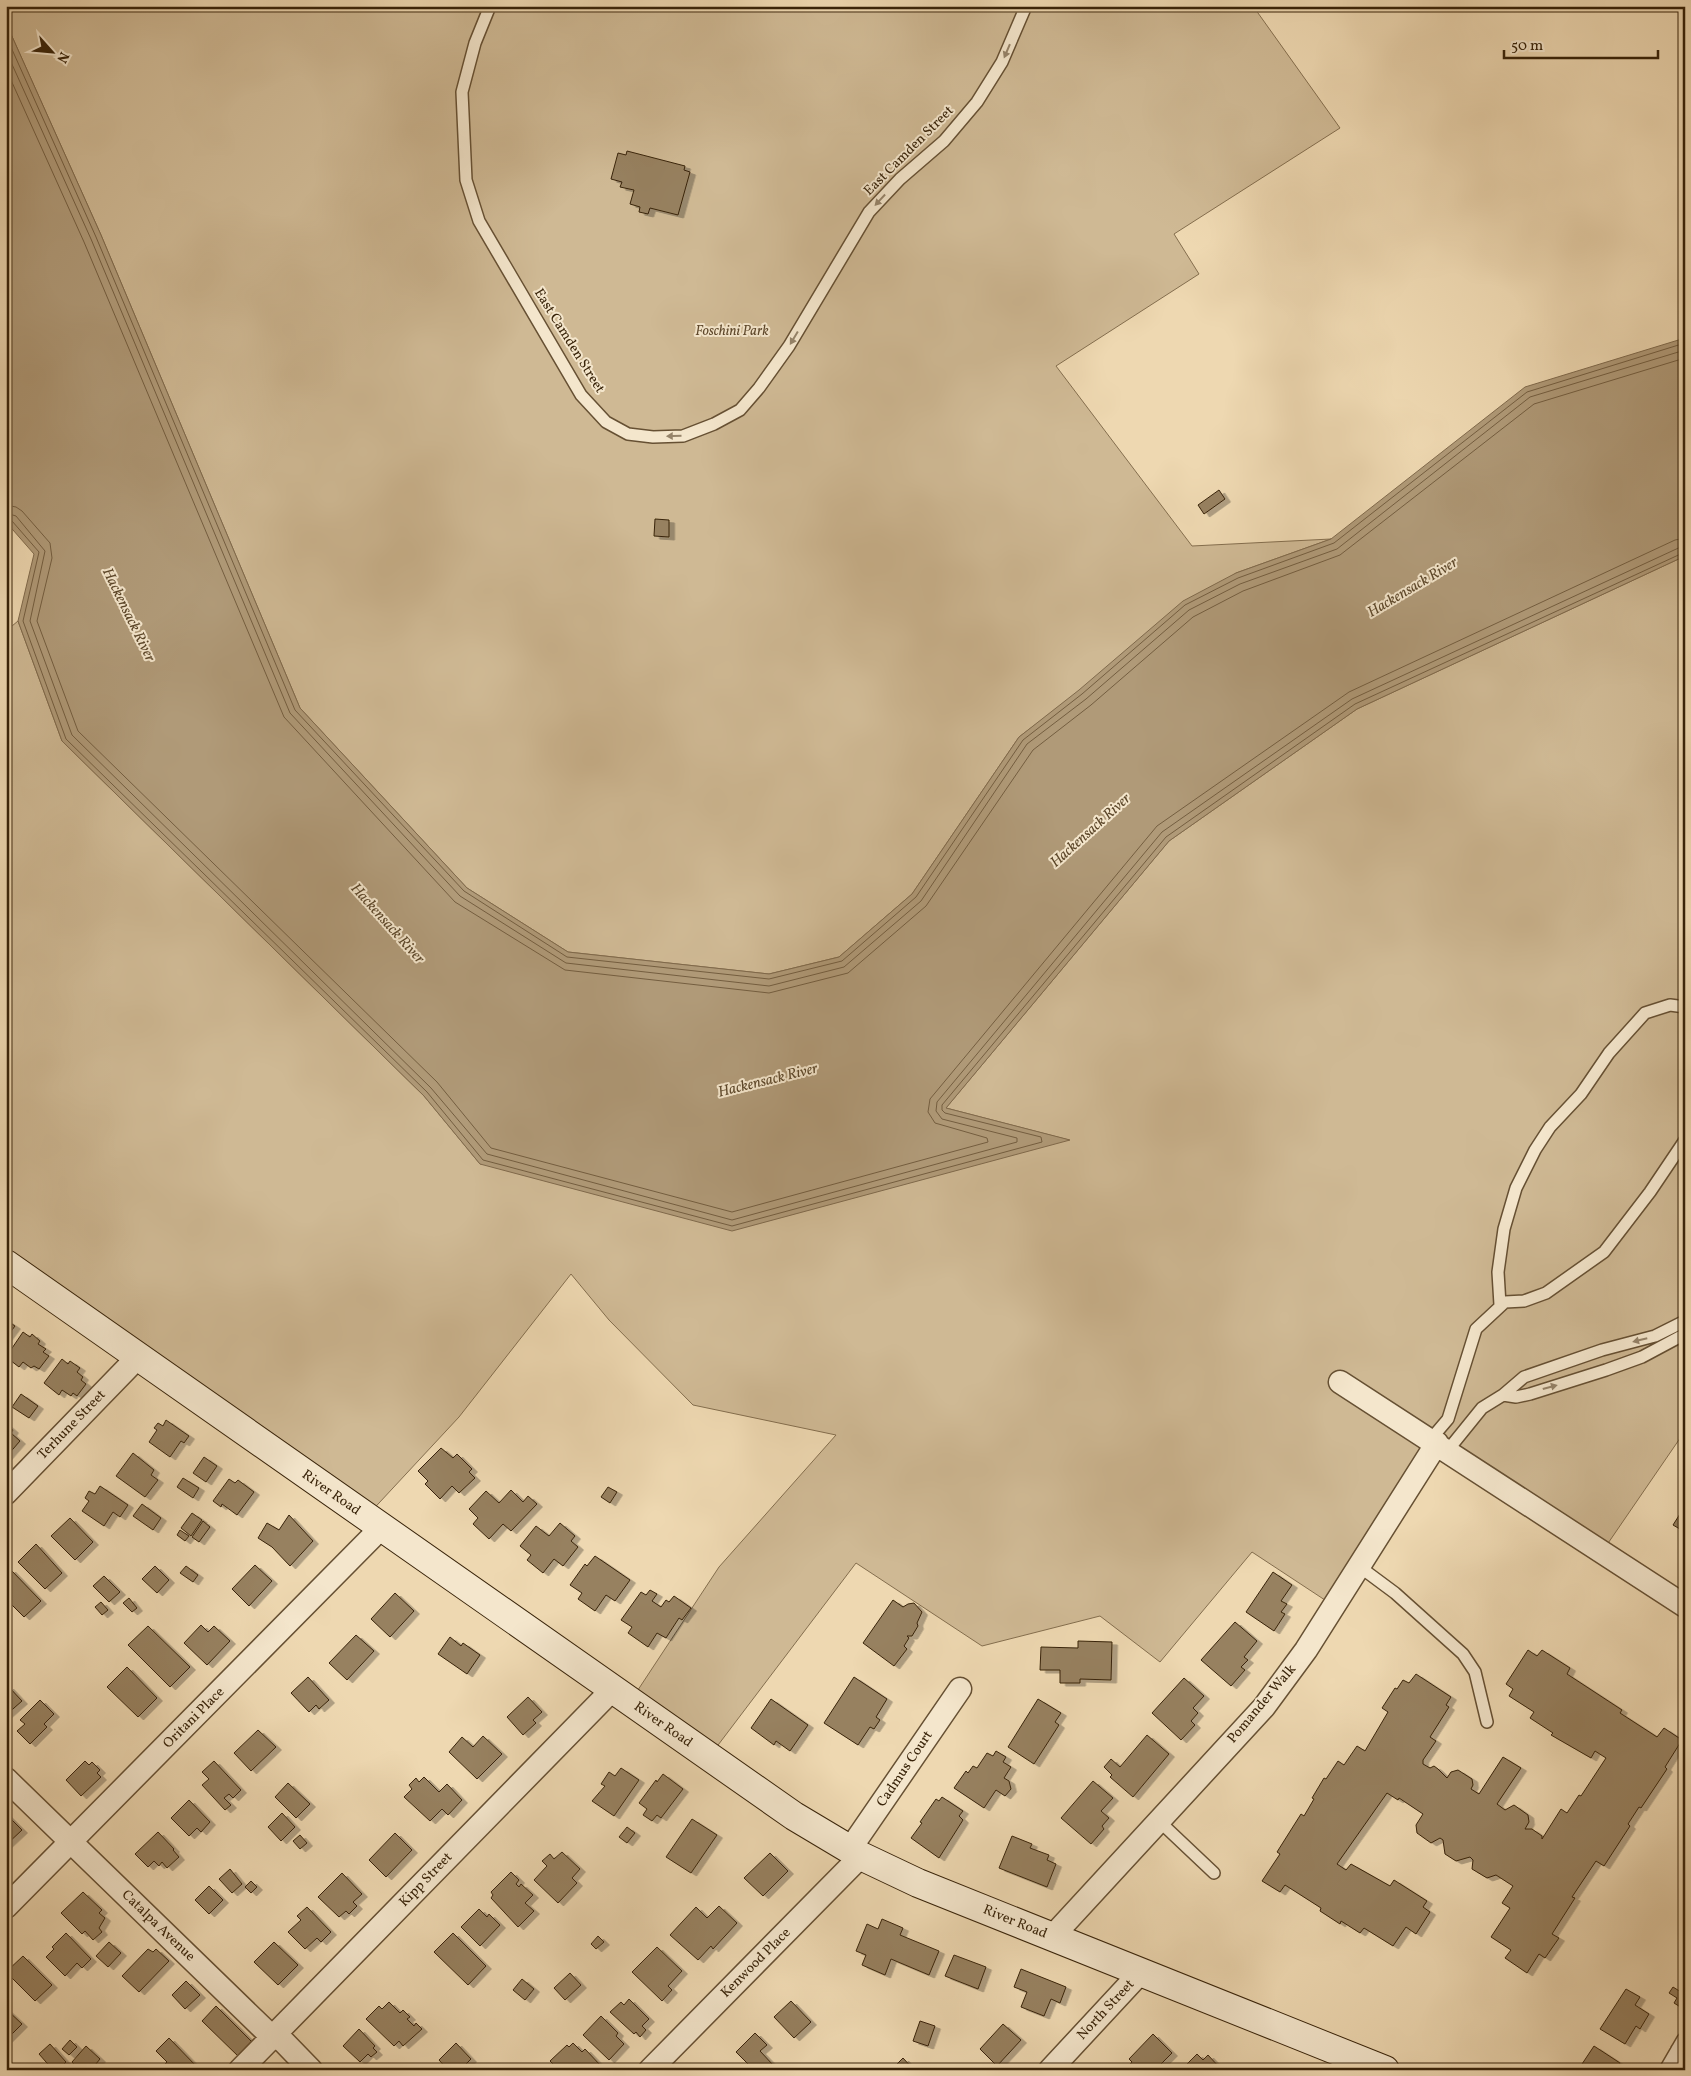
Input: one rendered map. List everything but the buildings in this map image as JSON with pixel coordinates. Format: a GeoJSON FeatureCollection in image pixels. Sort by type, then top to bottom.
{"type":"FeatureCollection","features":[{"type":"Feature","properties":{"kind":"main road","name":"River Road"},"geometry":{"type":"LineString","coordinates":[[6,1264],[612,1690],[794,1816],[855,1852],[918,1883],[1385,2070]]}},
{"type":"Feature","properties":{"kind":"street","name":"Terhune Street"},"geometry":{"type":"LineString","coordinates":[[6,1493],[138,1357]]}},
{"type":"Feature","properties":{"kind":"street"},"geometry":{"type":"LineString","coordinates":[[1340,1382],[1439,1444],[1685,1606]]}},
{"type":"Feature","properties":{"kind":"street","name":"Pomander Walk"},"geometry":{"type":"LineString","coordinates":[[1052,1937],[1264,1707],[1306,1650],[1439,1444]]}},
{"type":"Feature","properties":{"kind":"street","name":"Oritani Place"},"geometry":{"type":"LineString","coordinates":[[6,1907],[381,1528]]}},
{"type":"Feature","properties":{"kind":"street","name":"Cadmus Court"},"geometry":{"type":"LineString","coordinates":[[855,1852],[960,1689]]}},
{"type":"Feature","properties":{"kind":"street","name":"Kipp Street"},"geometry":{"type":"LineString","coordinates":[[240,2070],[612,1690]]}},
{"type":"Feature","properties":{"kind":"street","name":"Catalpa Avenue"},"geometry":{"type":"LineString","coordinates":[[6,1779],[272,2037],[281,2039],[312,2070]]}},
{"type":"Feature","properties":{"kind":"street","name":"Kenwood Place"},"geometry":{"type":"LineString","coordinates":[[650,2070],[855,1852]]}},
{"type":"Feature","properties":{"kind":"street","name":"North Street"},"geometry":{"type":"LineString","coordinates":[[1050,2070],[1141,1972]]}},
{"type":"Feature","properties":{"kind":"lane","name":"East Camden Street"},"geometry":{"type":"LineString","coordinates":[[490,6],[475,43],[462,92],[466,180],[479,221],[581,395],[606,422],[628,434],[653,437],[684,436],[714,424],[740,410],[759,388],[789,346],[869,212],[900,179],[944,141],[977,102],[1002,62],[1026,6]]}},
{"type":"Feature","properties":{"kind":"lane"},"geometry":{"type":"LineString","coordinates":[[1500,1305],[1498,1272],[1504,1229],[1516,1188],[1535,1150],[1550,1127],[1581,1094],[1609,1053],[1645,1013],[1670,1006],[1685,1007]]}},
{"type":"Feature","properties":{"kind":"lane"},"geometry":{"type":"LineString","coordinates":[[1439,1444],[1476,1329],[1500,1305],[1505,1302],[1524,1301],[1546,1293],[1604,1252],[1650,1192],[1685,1140]]}},
{"type":"Feature","properties":{"kind":"lane"},"geometry":{"type":"LineString","coordinates":[[1439,1444],[1482,1408],[1503,1395],[1515,1383],[1534,1372],[1602,1350],[1656,1336],[1685,1321]]}},
{"type":"Feature","properties":{"kind":"lane"},"geometry":{"type":"LineString","coordinates":[[1503,1395],[1516,1397],[1530,1394],[1606,1370],[1642,1357],[1685,1334]]}},
{"type":"Feature","properties":{"kind":"lane"},"geometry":{"type":"LineString","coordinates":[[1360,1567],[1395,1593],[1463,1654],[1475,1672],[1487,1722]]}},
{"type":"Feature","properties":{"kind":"lane"},"geometry":{"type":"LineString","coordinates":[[1159,1821],[1214,1873]]}},
{"type":"Feature","properties":{"kind":"lane"},"geometry":{"type":"LineString","coordinates":[[1665,2070],[1680,2044],[1678,2070]]}},
{"type":"Feature","properties":{"kind":"green space","name":"Foschini Park"},"geometry":{"type":"Polygon","coordinates":[[[6,6],[1253,6],[1340,128],[1174,234],[1199,274],[1056,366],[1192,546],[1331,539],[1236,573],[1019,737],[912,894],[839,957],[769,974],[568,952],[467,888],[300,708],[101,235],[6,23],[6,6]]]}},
{"type":"Feature","properties":{"kind":"green space"},"geometry":{"type":"Polygon","coordinates":[[[1685,556],[1685,1431],[1602,1552],[1437,1443],[1334,1606],[1252,1552],[1160,1662],[1100,1616],[982,1646],[856,1563],[709,1757],[630,1702],[719,1567],[836,1435],[693,1405],[609,1320],[571,1274],[459,1417],[366,1517],[6,1264],[6,631],[18,621],[62,741],[424,1096],[480,1164],[1069,1140],[946,1108],[1169,841],[1357,709],[1685,556]]]}},
{"type":"Feature","properties":{"kind":"water","name":"Hackensack River"},"geometry":{"type":"Polygon","coordinates":[[[6,23],[101,235],[300,708],[467,888],[568,952],[769,974],[839,957],[912,894],[1019,737],[1079,690],[1183,601],[1236,573],[1331,539],[1525,387],[1685,338],[1685,556],[1357,709],[1169,841],[946,1108],[1070,1140],[732,1231],[480,1164],[424,1096],[62,741],[18,621],[34,554],[6,522],[6,23]]]}}]}
